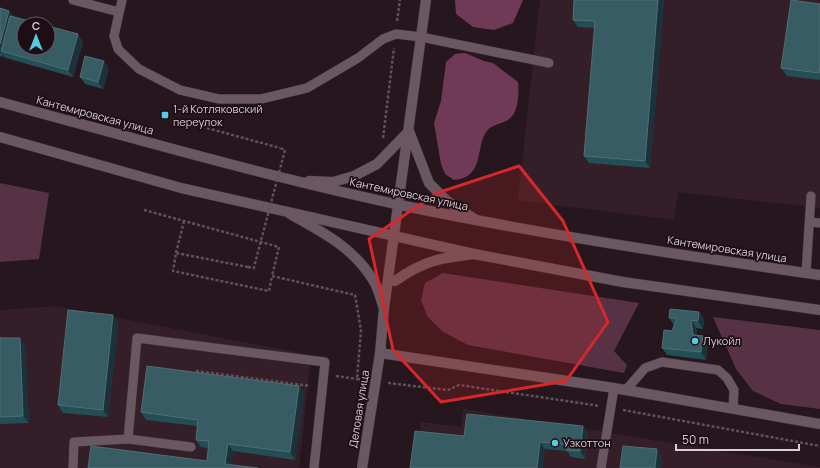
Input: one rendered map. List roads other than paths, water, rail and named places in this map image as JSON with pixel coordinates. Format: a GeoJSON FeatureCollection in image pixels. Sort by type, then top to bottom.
{"type":"FeatureCollection","features":[{"type":"Feature","properties":{"kind":"main road"},"geometry":{"type":"LineString","coordinates":[[380,354],[384,308],[426,0]]}},
{"type":"Feature","properties":{"kind":"main road","name":"Кантемировская улица"},"geometry":{"type":"LineString","coordinates":[[0,102],[296,181],[398,204],[542,232],[820,275]]}},
{"type":"Feature","properties":{"kind":"main road"},"geometry":{"type":"LineString","coordinates":[[296,181],[333,182],[354,176],[377,164],[409,131]]}},
{"type":"Feature","properties":{"kind":"main road"},"geometry":{"type":"LineString","coordinates":[[409,131],[429,183],[448,201],[476,220]]}},
{"type":"Feature","properties":{"kind":"main road"},"geometry":{"type":"LineString","coordinates":[[0,137],[181,188],[287,212],[393,242],[474,254],[623,282],[820,310]]}},
{"type":"Feature","properties":{"kind":"main road"},"geometry":{"type":"LineString","coordinates":[[287,212],[332,238],[359,260],[374,281],[384,308]]}},
{"type":"Feature","properties":{"kind":"main road"},"geometry":{"type":"LineString","coordinates":[[380,354],[395,281],[393,242]]}},
{"type":"Feature","properties":{"kind":"main road"},"geometry":{"type":"LineString","coordinates":[[395,281],[408,272],[433,260],[474,254]]}},
{"type":"Feature","properties":{"kind":"main road"},"geometry":{"type":"LineString","coordinates":[[380,354],[614,388],[820,424]]}},
{"type":"Feature","properties":{"kind":"main road","name":"Деловая улица"},"geometry":{"type":"LineString","coordinates":[[362,468],[380,354]]}},
{"type":"Feature","properties":{"kind":"lane"},"geometry":{"type":"LineString","coordinates":[[74,0],[119,12]]}},
{"type":"Feature","properties":{"kind":"lane"},"geometry":{"type":"LineString","coordinates":[[122,0],[114,36],[118,49],[139,69],[180,90],[220,99],[261,99],[307,88],[358,58],[383,39],[396,34],[421,37],[549,62]]}},
{"type":"Feature","properties":{"kind":"lane"},"geometry":{"type":"LineString","coordinates":[[806,273],[811,196]]}},
{"type":"Feature","properties":{"kind":"lane"},"geometry":{"type":"LineString","coordinates":[[810,222],[820,223]]}},
{"type":"Feature","properties":{"kind":"lane"},"geometry":{"type":"LineString","coordinates":[[128,439],[137,338],[325,362],[314,468]]}},
{"type":"Feature","properties":{"kind":"lane"},"geometry":{"type":"LineString","coordinates":[[626,390],[645,368],[662,362],[718,370],[727,378],[734,390],[733,409]]}},
{"type":"Feature","properties":{"kind":"lane"},"geometry":{"type":"LineString","coordinates":[[601,468],[614,388]]}},
{"type":"Feature","properties":{"kind":"lane"},"geometry":{"type":"LineString","coordinates":[[73,468],[74,442],[128,439],[191,447]]}},
{"type":"Feature","properties":{"kind":"place","name":"1-й Котляковский переулок"},"geometry":{"type":"Point","coordinates":[165,115]}},
{"type":"Feature","properties":{"kind":"place","name":"Лукойл"},"geometry":{"type":"Point","coordinates":[695,341]}},
{"type":"Feature","properties":{"kind":"place","name":"Узкоттон"},"geometry":{"type":"Point","coordinates":[555,443]}}]}
